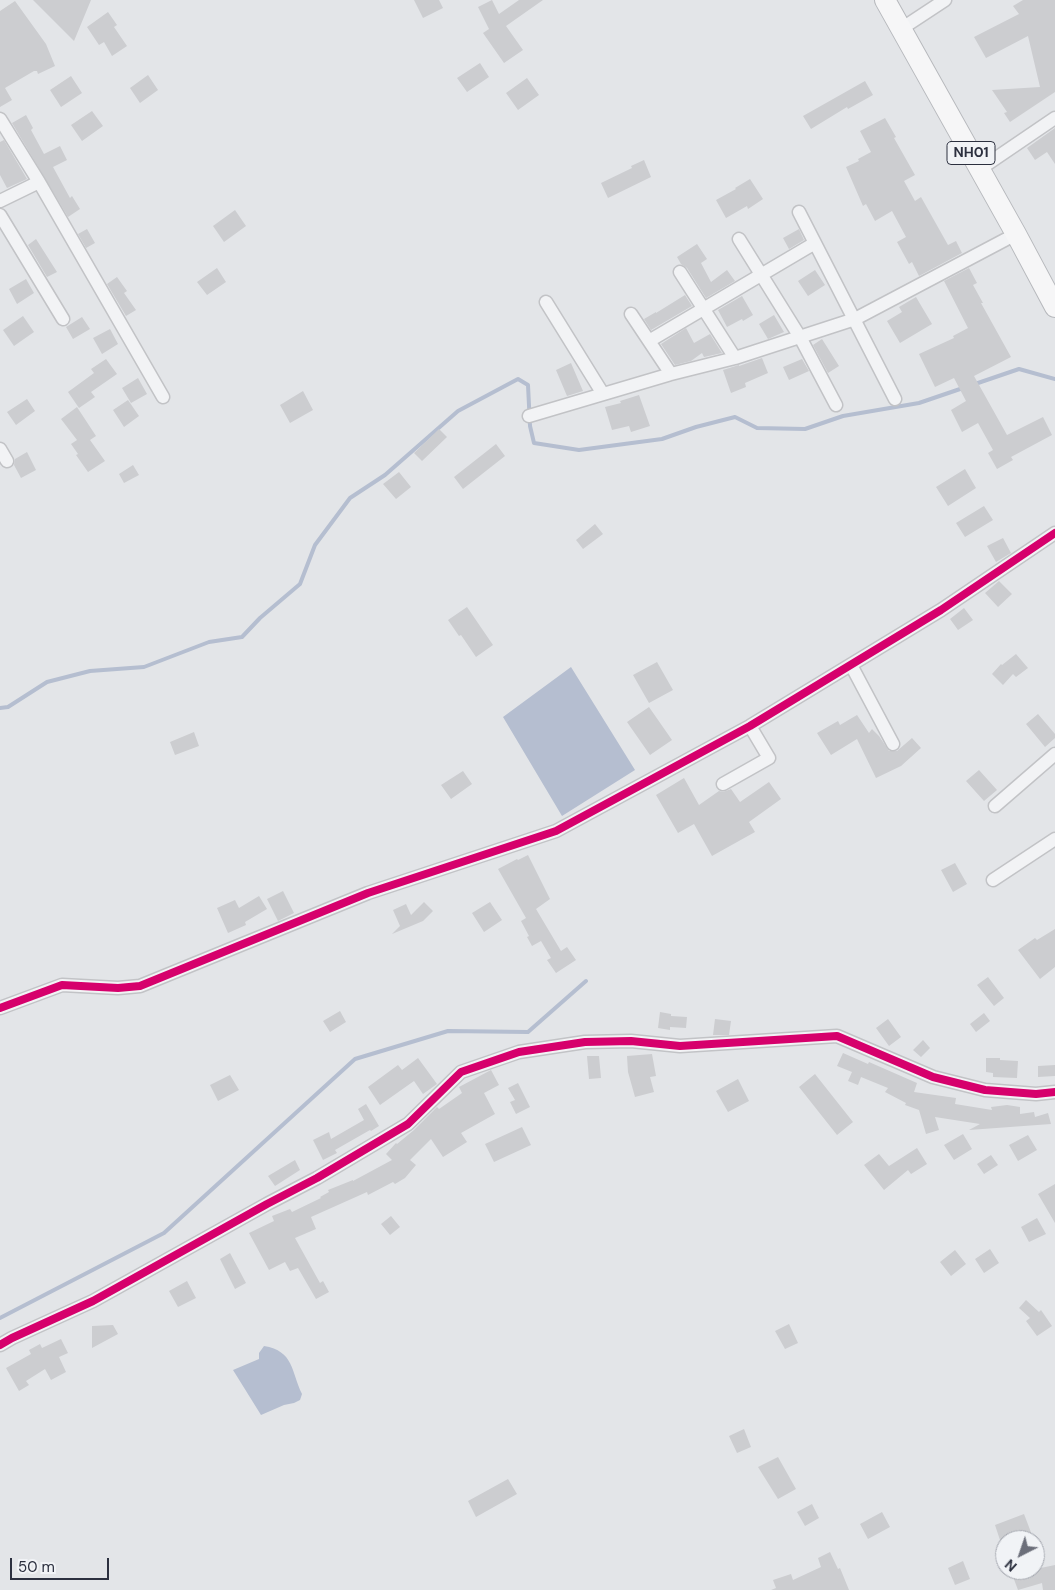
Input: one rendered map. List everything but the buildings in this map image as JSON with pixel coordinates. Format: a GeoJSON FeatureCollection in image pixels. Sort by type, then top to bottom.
{"type":"FeatureCollection","features":[{"type":"Feature","properties":{"kind":"highway","name":"NH01"},"geometry":{"type":"LineString","coordinates":[[885,0],[1055,307]]}},
{"type":"Feature","properties":{"kind":"street"},"geometry":{"type":"LineString","coordinates":[[901,29],[945,0]]}},
{"type":"Feature","properties":{"kind":"street"},"geometry":{"type":"LineString","coordinates":[[980,169],[1055,118]]}},
{"type":"Feature","properties":{"kind":"street"},"geometry":{"type":"LineString","coordinates":[[0,119],[39,182],[163,396]]}},
{"type":"Feature","properties":{"kind":"street"},"geometry":{"type":"LineString","coordinates":[[0,201],[39,182]]}},
{"type":"Feature","properties":{"kind":"street"},"geometry":{"type":"LineString","coordinates":[[799,212],[856,319],[895,399]]}},
{"type":"Feature","properties":{"kind":"street"},"geometry":{"type":"LineString","coordinates":[[0,215],[63,319]]}},
{"type":"Feature","properties":{"kind":"street"},"geometry":{"type":"LineString","coordinates":[[529,416],[671,374],[735,358],[856,319],[1016,234]]}},
{"type":"Feature","properties":{"kind":"street"},"geometry":{"type":"LineString","coordinates":[[739,239],[800,337],[836,405]]}},
{"type":"Feature","properties":{"kind":"street"},"geometry":{"type":"LineString","coordinates":[[649,341],[815,243]]}},
{"type":"Feature","properties":{"kind":"street"},"geometry":{"type":"LineString","coordinates":[[680,272],[735,358]]}},
{"type":"Feature","properties":{"kind":"street"},"geometry":{"type":"LineString","coordinates":[[546,302],[603,394]]}},
{"type":"Feature","properties":{"kind":"street"},"geometry":{"type":"LineString","coordinates":[[630,314],[671,374]]}},
{"type":"Feature","properties":{"kind":"street"},"geometry":{"type":"LineString","coordinates":[[0,449],[7,461]]}},
{"type":"Feature","properties":{"kind":"street"},"geometry":{"type":"LineString","coordinates":[[0,1008],[62,985],[118,988],[140,986],[368,893],[556,831],[664,779],[941,610],[1055,533]]}},
{"type":"Feature","properties":{"kind":"street"},"geometry":{"type":"LineString","coordinates":[[851,665],[893,744]]}},
{"type":"Feature","properties":{"kind":"street"},"geometry":{"type":"LineString","coordinates":[[723,784],[769,758],[750,726]]}},
{"type":"Feature","properties":{"kind":"street"},"geometry":{"type":"LineString","coordinates":[[995,806],[1055,754]]}},
{"type":"Feature","properties":{"kind":"street"},"geometry":{"type":"LineString","coordinates":[[993,880],[1055,839]]}},
{"type":"Feature","properties":{"kind":"street"},"geometry":{"type":"LineString","coordinates":[[0,1345],[93,1301],[326,1173],[408,1124],[461,1072],[519,1052],[585,1042],[631,1041],[680,1046],[837,1036],[934,1077],[985,1090],[1036,1094],[1055,1092]]}},
{"type":"Feature","properties":{"kind":"water"},"geometry":{"type":"Polygon","coordinates":[[[571,667],[635,770],[562,816],[503,717],[571,667]]]}},
{"type":"Feature","properties":{"kind":"water"},"geometry":{"type":"Polygon","coordinates":[[[264,1346],[281,1352],[286,1357],[302,1394],[300,1400],[261,1415],[233,1370],[259,1359],[259,1353],[264,1346]]]}},
{"type":"Feature","properties":{"kind":"waterway"},"geometry":{"type":"LineString","coordinates":[[975,384],[1019,369],[1055,379]]}},
{"type":"Feature","properties":{"kind":"waterway"},"geometry":{"type":"LineString","coordinates":[[0,708],[8,707],[47,682],[90,671],[144,667],[209,642],[242,637],[260,618],[300,584],[315,545],[350,498],[385,475],[458,411],[518,379],[528,385],[530,426],[534,443],[579,450],[662,439],[696,427],[735,417],[757,428],[805,429],[843,416],[919,403],[963,388]]}},
{"type":"Feature","properties":{"kind":"waterway"},"geometry":{"type":"LineString","coordinates":[[0,1318],[164,1233],[355,1059],[448,1031],[528,1032],[586,981]]}},
{"type":"Feature","properties":{"kind":"cycle path"},"geometry":{"type":"LineString","coordinates":[[0,1008],[62,985],[118,988],[140,986],[368,893],[556,831],[750,726],[941,610],[1055,533]]}},
{"type":"Feature","properties":{"kind":"cycle path"},"geometry":{"type":"LineString","coordinates":[[0,1345],[93,1301],[317,1178],[408,1124],[461,1072],[519,1052],[585,1042],[631,1041],[680,1046],[837,1036],[933,1077],[985,1090],[1036,1094],[1055,1092]]}}]}
